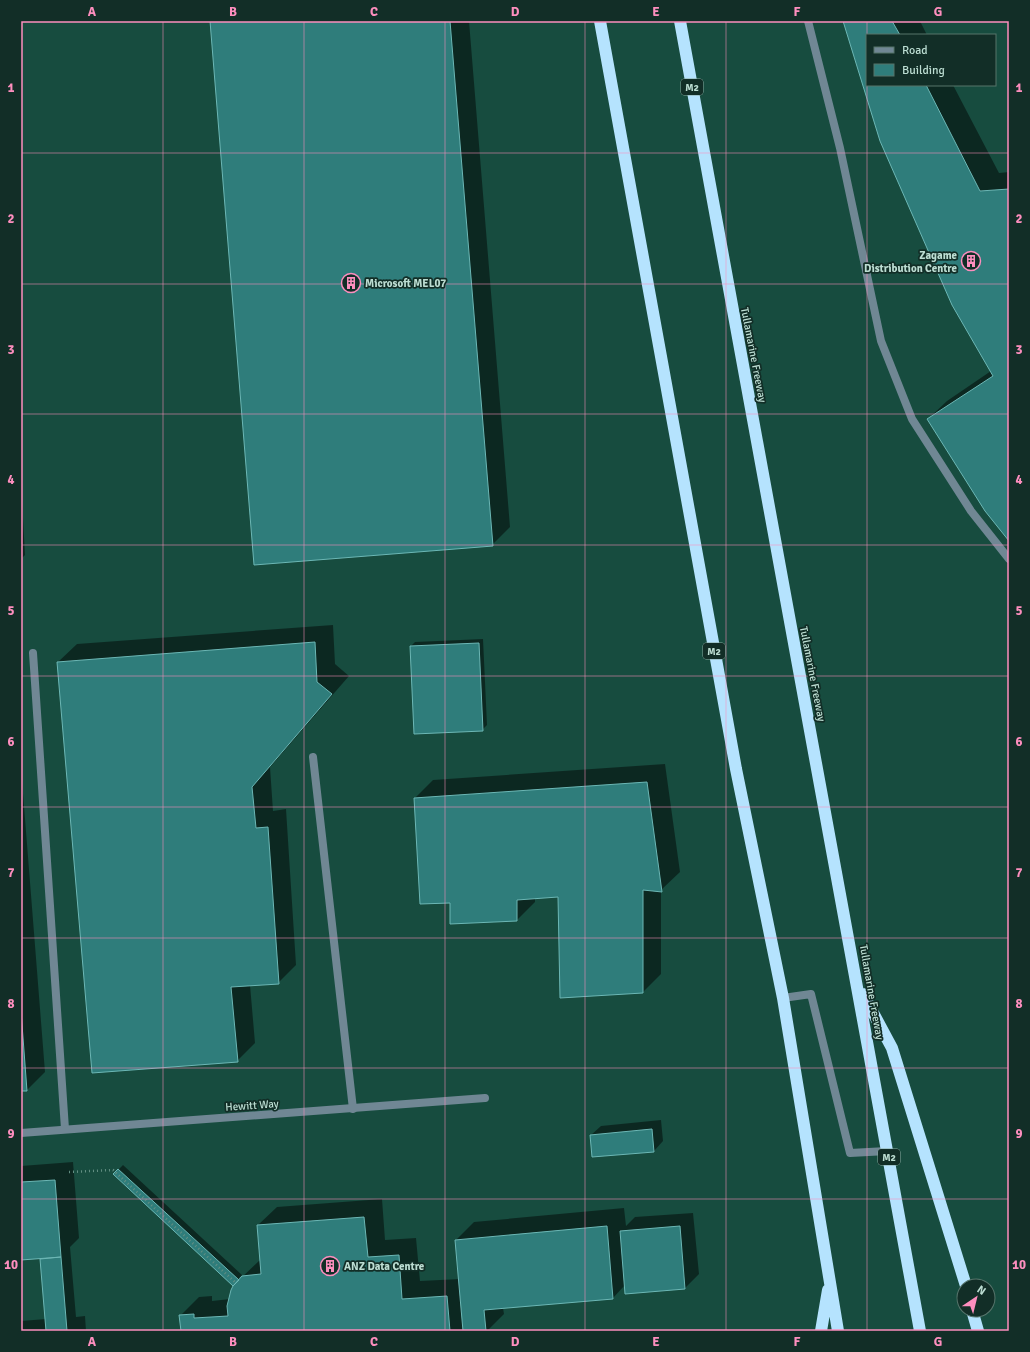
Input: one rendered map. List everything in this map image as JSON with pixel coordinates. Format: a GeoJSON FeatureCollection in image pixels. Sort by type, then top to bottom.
{"type":"FeatureCollection","features":[{"type":"Feature","properties":{"kind":"highway","name":"M2"},"geometry":{"type":"LineString","coordinates":[[600,21],[736,769],[783,998],[838,1331]]}},
{"type":"Feature","properties":{"kind":"highway","name":"Tullamarine Freeway"},"geometry":{"type":"LineString","coordinates":[[680,21],[858,984],[920,1331]]}},
{"type":"Feature","properties":{"kind":"highway"},"geometry":{"type":"LineString","coordinates":[[858,984],[892,1048],[964,1278]]}},
{"type":"Feature","properties":{"kind":"highway"},"geometry":{"type":"LineString","coordinates":[[821,1331],[830,1281]]}},
{"type":"Feature","properties":{"kind":"highway"},"geometry":{"type":"LineString","coordinates":[[974,1318],[978,1331]]}},
{"type":"Feature","properties":{"kind":"street"},"geometry":{"type":"LineString","coordinates":[[808,21],[840,148],[881,341],[912,419],[971,511],[1009,559]]}},
{"type":"Feature","properties":{"kind":"street"},"geometry":{"type":"LineString","coordinates":[[33,653],[65,1130]]}},
{"type":"Feature","properties":{"kind":"street"},"geometry":{"type":"LineString","coordinates":[[313,757],[353,1109]]}},
{"type":"Feature","properties":{"kind":"street"},"geometry":{"type":"LineString","coordinates":[[783,998],[811,994],[850,1153],[887,1151]]}},
{"type":"Feature","properties":{"kind":"street","name":"Hewitt Way"},"geometry":{"type":"LineString","coordinates":[[21,1133],[485,1098]]}},
{"type":"Feature","properties":{"kind":"path"},"geometry":{"type":"LineString","coordinates":[[69,1172],[113,1170],[236,1283]]}},
{"type":"Feature","properties":{"kind":"building","name":"Microsoft MEL07"},"geometry":{"type":"Polygon","coordinates":[[[210,21],[450,21],[493,546],[254,565],[210,21]]]}},
{"type":"Feature","properties":{"kind":"building","name":"Zagame Distribution Centre"},"geometry":{"type":"Polygon","coordinates":[[[843,21],[892,21],[899,34],[866,34],[866,86],[927,86],[980,191],[1009,189],[1009,541],[985,511],[927,419],[993,376],[952,305],[880,141],[843,21]]]}},
{"type":"Feature","properties":{"kind":"building"},"geometry":{"type":"Polygon","coordinates":[[[315,642],[317,682],[332,694],[252,787],[256,828],[268,827],[279,984],[231,987],[238,1062],[92,1073],[57,662],[315,642]]]}},
{"type":"Feature","properties":{"kind":"building"},"geometry":{"type":"Polygon","coordinates":[[[479,643],[483,731],[414,734],[410,646],[479,643]]]}},
{"type":"Feature","properties":{"kind":"building"},"geometry":{"type":"Polygon","coordinates":[[[647,782],[662,892],[643,890],[643,993],[560,998],[558,897],[517,900],[517,921],[450,924],[450,903],[420,904],[414,798],[647,782]]]}},
{"type":"Feature","properties":{"kind":"building"},"geometry":{"type":"Polygon","coordinates":[[[21,1011],[27,1091],[21,1091],[21,1011]]]}},
{"type":"Feature","properties":{"kind":"building"},"geometry":{"type":"Polygon","coordinates":[[[652,1129],[654,1152],[592,1157],[590,1135],[652,1129]]]}},
{"type":"Feature","properties":{"kind":"building"},"geometry":{"type":"Polygon","coordinates":[[[118,1169],[239,1280],[233,1286],[113,1174],[118,1169]]]}},
{"type":"Feature","properties":{"kind":"building"},"geometry":{"type":"Polygon","coordinates":[[[55,1180],[61,1257],[21,1260],[21,1182],[55,1180]]]}},
{"type":"Feature","properties":{"kind":"building","name":"ANZ Data Centre"},"geometry":{"type":"Polygon","coordinates":[[[364,1217],[368,1257],[399,1255],[402,1299],[447,1296],[450,1331],[181,1331],[179,1315],[194,1314],[194,1318],[228,1316],[227,1306],[233,1286],[242,1276],[261,1274],[257,1225],[364,1217]]]}},
{"type":"Feature","properties":{"kind":"building","name":"ANZ Data Centre"},"geometry":{"type":"Polygon","coordinates":[[[607,1226],[613,1299],[484,1310],[486,1331],[463,1331],[455,1240],[607,1226]]]}},
{"type":"Feature","properties":{"kind":"building"},"geometry":{"type":"Polygon","coordinates":[[[680,1226],[685,1289],[625,1294],[620,1231],[680,1226]]]}},
{"type":"Feature","properties":{"kind":"building"},"geometry":{"type":"Polygon","coordinates":[[[61,1257],[67,1331],[46,1331],[40,1259],[61,1257]]]}},
{"type":"Feature","properties":{"kind":"place","name":"Zagame Distribution Centre"},"geometry":{"type":"Point","coordinates":[971,261]}},
{"type":"Feature","properties":{"kind":"place","name":"Microsoft MEL07"},"geometry":{"type":"Point","coordinates":[351,283]}},
{"type":"Feature","properties":{"kind":"place","name":"ANZ Data Centre"},"geometry":{"type":"Point","coordinates":[330,1266]}}]}
